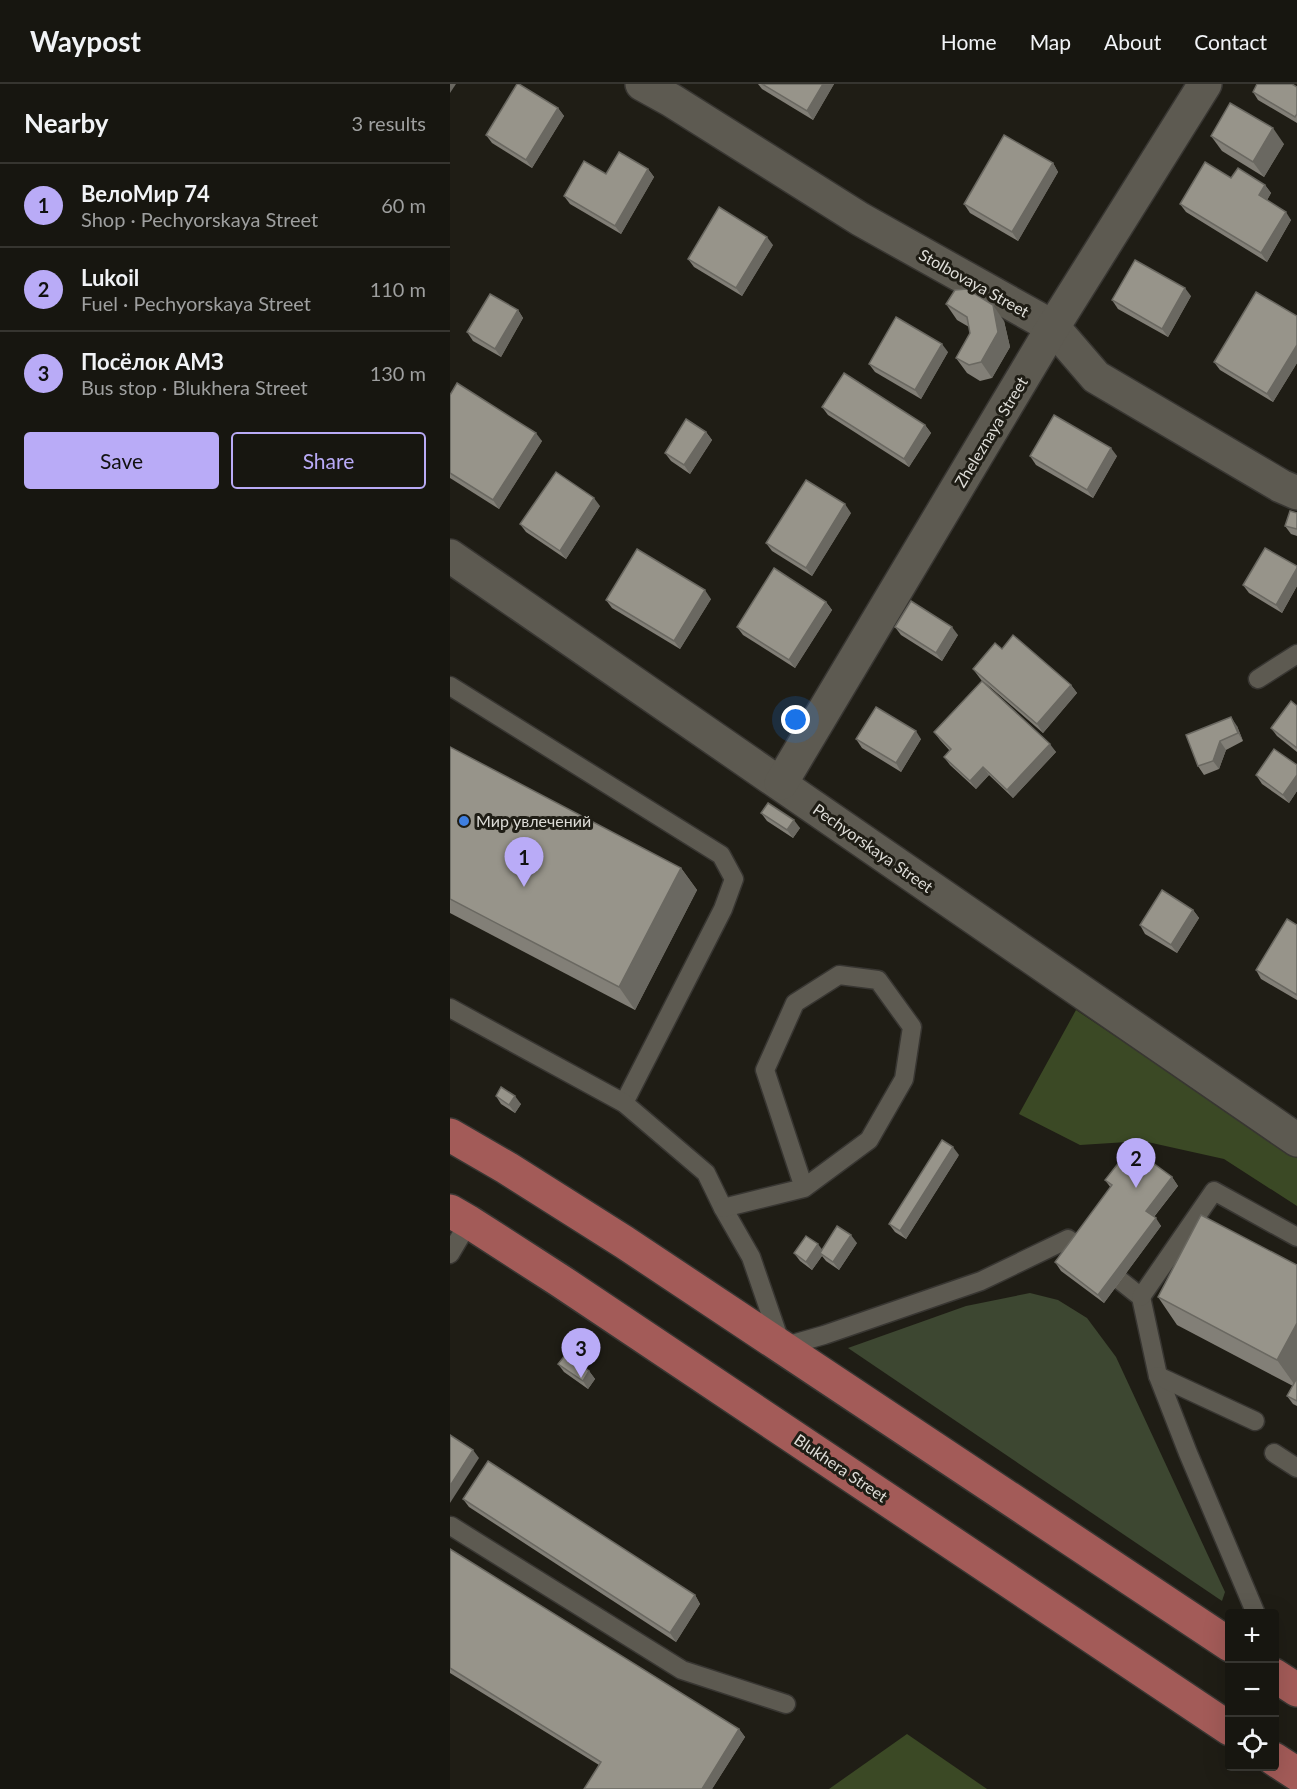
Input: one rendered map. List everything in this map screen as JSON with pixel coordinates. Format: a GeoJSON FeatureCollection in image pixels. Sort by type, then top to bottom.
{"type":"FeatureCollection","features":[{"type":"Feature","properties":{"kind":"main road"},"geometry":{"type":"LineString","coordinates":[[450,1135],[576,1211],[1225,1642]]}},
{"type":"Feature","properties":{"kind":"main road","name":"Blukhera Street"},"geometry":{"type":"LineString","coordinates":[[460,1216],[1225,1726]]}},
{"type":"Feature","properties":{"kind":"main road"},"geometry":{"type":"LineString","coordinates":[[1279,1762],[1297,1774]]}},
{"type":"Feature","properties":{"kind":"street","name":"Stolbovaya Street"},"geometry":{"type":"LineString","coordinates":[[642,84],[860,219],[1053,327],[1096,377],[1297,494]]}},
{"type":"Feature","properties":{"kind":"street","name":"Zheleznaya Street"},"geometry":{"type":"LineString","coordinates":[[782,783],[1053,327],[1205,84]]}},
{"type":"Feature","properties":{"kind":"street","name":"Pechyorskaya Street"},"geometry":{"type":"LineString","coordinates":[[450,556],[782,783],[1068,985],[1297,1140]]}},
{"type":"Feature","properties":{"kind":"lane"},"geometry":{"type":"LineString","coordinates":[[1258,680],[1297,654]]}},
{"type":"Feature","properties":{"kind":"lane"},"geometry":{"type":"LineString","coordinates":[[450,686],[721,855],[734,879],[723,909],[624,1103]]}},
{"type":"Feature","properties":{"kind":"lane"},"geometry":{"type":"LineString","coordinates":[[723,1208],[804,1188],[869,1140],[904,1079],[912,1027],[878,980],[839,975],[795,1003],[765,1070],[804,1188]]}},
{"type":"Feature","properties":{"kind":"lane"},"geometry":{"type":"LineString","coordinates":[[450,1008],[624,1103],[706,1173],[751,1257],[782,1347],[824,1335],[981,1281],[1068,1239],[1141,1297],[1158,1376],[1254,1609]]}},
{"type":"Feature","properties":{"kind":"lane"},"geometry":{"type":"LineString","coordinates":[[1141,1297],[1214,1191],[1297,1237]]}},
{"type":"Feature","properties":{"kind":"lane"},"geometry":{"type":"LineString","coordinates":[[450,1254],[460,1216]]}},
{"type":"Feature","properties":{"kind":"lane"},"geometry":{"type":"LineString","coordinates":[[1158,1376],[1256,1421]]}},
{"type":"Feature","properties":{"kind":"lane"},"geometry":{"type":"LineString","coordinates":[[1274,1454],[1297,1468]]}},
{"type":"Feature","properties":{"kind":"lane"},"geometry":{"type":"LineString","coordinates":[[450,1527],[682,1670],[786,1704]]}},
{"type":"Feature","properties":{"kind":"green space"},"geometry":{"type":"Polygon","coordinates":[[[1076,1010],[1297,1158],[1297,1206],[1224,1159],[1143,1141],[1080,1145],[1019,1114],[1076,1010]]]}},
{"type":"Feature","properties":{"kind":"green space"},"geometry":{"type":"Polygon","coordinates":[[[1030,1293],[1058,1300],[1087,1318],[1116,1357],[1225,1592],[1222,1601],[848,1348],[966,1306],[1030,1293]]]}},
{"type":"Feature","properties":{"kind":"green space"},"geometry":{"type":"Polygon","coordinates":[[[907,1734],[987,1789],[829,1789],[907,1734]]]}},
{"type":"Feature","properties":{"kind":"building"},"geometry":{"type":"Polygon","coordinates":[[[517,84],[558,108],[526,160],[486,135],[517,84]]]}},
{"type":"Feature","properties":{"kind":"building"},"geometry":{"type":"Polygon","coordinates":[[[762,84],[823,84],[807,111],[762,84]]]}},
{"type":"Feature","properties":{"kind":"building"},"geometry":{"type":"Polygon","coordinates":[[[1257,84],[1292,84],[1297,87],[1295,117],[1253,92],[1257,84]]]}},
{"type":"Feature","properties":{"kind":"building"},"geometry":{"type":"Polygon","coordinates":[[[1230,103],[1273,128],[1253,162],[1211,136],[1230,103]]]}},
{"type":"Feature","properties":{"kind":"building"},"geometry":{"type":"Polygon","coordinates":[[[1004,135],[1053,163],[1012,232],[964,204],[1004,135]]]}},
{"type":"Feature","properties":{"kind":"building"},"geometry":{"type":"Polygon","coordinates":[[[619,152],[648,169],[615,226],[564,196],[584,161],[606,174],[619,152]]]}},
{"type":"Feature","properties":{"kind":"building"},"geometry":{"type":"Polygon","coordinates":[[[1205,162],[1231,178],[1238,168],[1265,185],[1259,195],[1286,212],[1261,253],[1180,204],[1205,162]]]}},
{"type":"Feature","properties":{"kind":"building"},"geometry":{"type":"Polygon","coordinates":[[[719,207],[767,237],[736,288],[688,259],[719,207]]]}},
{"type":"Feature","properties":{"kind":"building"},"geometry":{"type":"Polygon","coordinates":[[[1135,260],[1185,288],[1162,329],[1112,300],[1135,260]]]}},
{"type":"Feature","properties":{"kind":"building"},"geometry":{"type":"Polygon","coordinates":[[[967,289],[993,305],[998,332],[981,362],[969,365],[956,358],[970,333],[967,317],[946,304],[955,290],[967,289]]]}},
{"type":"Feature","properties":{"kind":"building"},"geometry":{"type":"Polygon","coordinates":[[[1256,292],[1297,316],[1297,345],[1267,394],[1214,362],[1256,292]]]}},
{"type":"Feature","properties":{"kind":"building"},"geometry":{"type":"Polygon","coordinates":[[[490,294],[518,310],[495,349],[467,332],[490,294]]]}},
{"type":"Feature","properties":{"kind":"building"},"geometry":{"type":"Polygon","coordinates":[[[896,317],[942,344],[915,390],[869,364],[896,317]]]}},
{"type":"Feature","properties":{"kind":"building"},"geometry":{"type":"Polygon","coordinates":[[[844,373],[925,425],[904,459],[822,407],[844,373]]]}},
{"type":"Feature","properties":{"kind":"building"},"geometry":{"type":"Polygon","coordinates":[[[457,383],[536,433],[493,500],[450,473],[450,395],[457,383]]]}},
{"type":"Feature","properties":{"kind":"building"},"geometry":{"type":"Polygon","coordinates":[[[1054,415],[1111,448],[1087,490],[1030,456],[1054,415]]]}},
{"type":"Feature","properties":{"kind":"building"},"geometry":{"type":"Polygon","coordinates":[[[686,419],[706,432],[684,465],[665,453],[686,419]]]}},
{"type":"Feature","properties":{"kind":"building"},"geometry":{"type":"Polygon","coordinates":[[[556,472],[594,498],[560,551],[520,524],[556,472]]]}},
{"type":"Feature","properties":{"kind":"building"},"geometry":{"type":"Polygon","coordinates":[[[806,480],[845,504],[806,568],[766,543],[806,480]]]}},
{"type":"Feature","properties":{"kind":"building"},"geometry":{"type":"Polygon","coordinates":[[[1290,511],[1297,513],[1297,529],[1285,526],[1290,511]]]}},
{"type":"Feature","properties":{"kind":"building"},"geometry":{"type":"Polygon","coordinates":[[[1265,548],[1297,566],[1276,605],[1243,585],[1265,548]]]}},
{"type":"Feature","properties":{"kind":"building"},"geometry":{"type":"Polygon","coordinates":[[[637,549],[705,590],[674,641],[606,600],[637,549]]]}},
{"type":"Feature","properties":{"kind":"building"},"geometry":{"type":"Polygon","coordinates":[[[774,568],[826,602],[789,660],[737,627],[774,568]]]}},
{"type":"Feature","properties":{"kind":"building"},"geometry":{"type":"Polygon","coordinates":[[[911,601],[952,627],[936,653],[895,627],[911,601]]]}},
{"type":"Feature","properties":{"kind":"building"},"geometry":{"type":"Polygon","coordinates":[[[1013,635],[1071,685],[1037,724],[973,669],[995,643],[1002,649],[1013,635]]]}},
{"type":"Feature","properties":{"kind":"building"},"geometry":{"type":"Polygon","coordinates":[[[982,681],[1050,744],[1007,790],[983,767],[970,781],[944,757],[951,749],[934,732],[982,681]]]}},
{"type":"Feature","properties":{"kind":"building"},"geometry":{"type":"Polygon","coordinates":[[[1291,701],[1297,706],[1297,748],[1271,728],[1291,701]]]}},
{"type":"Feature","properties":{"kind":"building"},"geometry":{"type":"Polygon","coordinates":[[[876,707],[916,731],[896,763],[856,739],[876,707]]]}},
{"type":"Feature","properties":{"kind":"building"},"geometry":{"type":"Polygon","coordinates":[[[1231,717],[1238,733],[1220,741],[1213,761],[1198,766],[1186,735],[1231,717]]]}},
{"type":"Feature","properties":{"kind":"building"},"geometry":{"type":"Polygon","coordinates":[[[450,747],[681,868],[619,987],[450,899],[450,747]]]}},
{"type":"Feature","properties":{"kind":"building"},"geometry":{"type":"Polygon","coordinates":[[[1274,749],[1297,765],[1297,775],[1283,795],[1256,775],[1274,749]]]}},
{"type":"Feature","properties":{"kind":"building"},"geometry":{"type":"Polygon","coordinates":[[[768,803],[794,820],[787,830],[761,813],[768,803]]]}},
{"type":"Feature","properties":{"kind":"building"},"geometry":{"type":"Polygon","coordinates":[[[1162,890],[1193,910],[1171,945],[1140,925],[1162,890]]]}},
{"type":"Feature","properties":{"kind":"building"},"geometry":{"type":"Polygon","coordinates":[[[1287,919],[1297,925],[1297,995],[1256,970],[1287,919]]]}},
{"type":"Feature","properties":{"kind":"building"},"geometry":{"type":"Polygon","coordinates":[[[501,1087],[515,1096],[509,1105],[496,1096],[501,1087]]]}},
{"type":"Feature","properties":{"kind":"building"},"geometry":{"type":"Polygon","coordinates":[[[942,1140],[953,1147],[900,1231],[889,1224],[942,1140]]]}},
{"type":"Feature","properties":{"kind":"building"},"geometry":{"type":"Polygon","coordinates":[[[1131,1147],[1172,1177],[1146,1211],[1156,1218],[1098,1295],[1055,1262],[1112,1185],[1105,1180],[1131,1147]]]}},
{"type":"Feature","properties":{"kind":"building"},"geometry":{"type":"Polygon","coordinates":[[[1201,1215],[1297,1265],[1297,1323],[1277,1360],[1158,1297],[1201,1215]]]}},
{"type":"Feature","properties":{"kind":"building"},"geometry":{"type":"Polygon","coordinates":[[[837,1226],[851,1235],[833,1262],[820,1253],[837,1226]]]}},
{"type":"Feature","properties":{"kind":"building"},"geometry":{"type":"Polygon","coordinates":[[[806,1236],[818,1244],[806,1262],[794,1253],[806,1236]]]}},
{"type":"Feature","properties":{"kind":"building"},"geometry":{"type":"Polygon","coordinates":[[[566,1354],[589,1371],[583,1381],[558,1364],[566,1354]]]}},
{"type":"Feature","properties":{"kind":"building"},"geometry":{"type":"Polygon","coordinates":[[[1297,1378],[1297,1401],[1287,1396],[1297,1378]]]}},
{"type":"Feature","properties":{"kind":"building"},"geometry":{"type":"Polygon","coordinates":[[[450,1435],[473,1450],[450,1486],[450,1435]]]}},
{"type":"Feature","properties":{"kind":"building"},"geometry":{"type":"Polygon","coordinates":[[[488,1461],[695,1595],[670,1633],[463,1499],[488,1461]]]}},
{"type":"Feature","properties":{"kind":"building"},"geometry":{"type":"Polygon","coordinates":[[[450,1549],[739,1729],[702,1789],[584,1789],[601,1762],[450,1668],[450,1549]]]}},
{"type":"Feature","properties":{"kind":"place","name":"Мир увлечений"},"geometry":{"type":"Point","coordinates":[464,821]}},
{"type":"Feature","properties":{"kind":"place","name":"ВелоМир 74"},"geometry":{"type":"Point","coordinates":[524,887]}},
{"type":"Feature","properties":{"kind":"place","name":"Lukoil"},"geometry":{"type":"Point","coordinates":[1136,1188]}},
{"type":"Feature","properties":{"kind":"place","name":"Посёлок АМЗ"},"geometry":{"type":"Point","coordinates":[581,1378]}}]}
